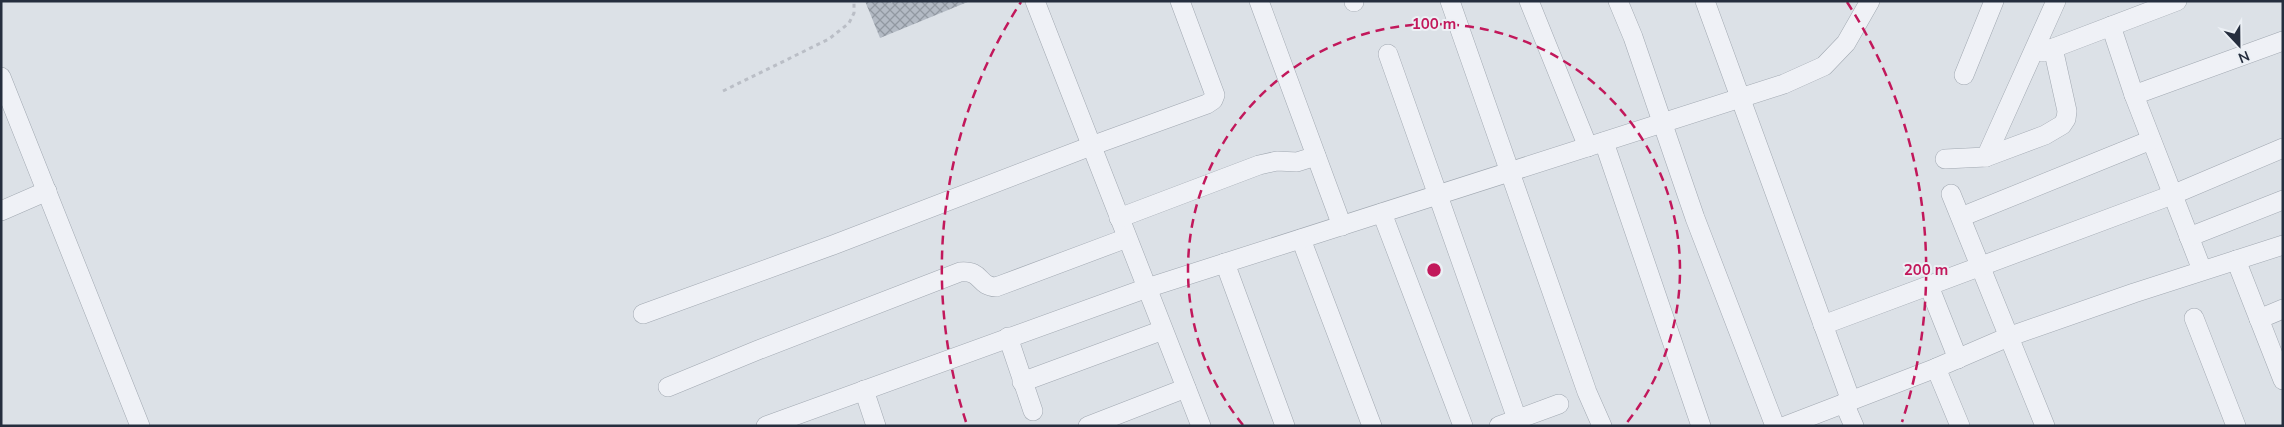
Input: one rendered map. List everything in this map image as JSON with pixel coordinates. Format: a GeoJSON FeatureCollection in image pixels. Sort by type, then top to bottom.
{"type":"FeatureCollection","features":[{"type":"Feature","properties":{"kind":"street"},"geometry":{"type":"LineString","coordinates":[[1035,1],[1090,146],[1201,426]]}},
{"type":"Feature","properties":{"kind":"street"},"geometry":{"type":"LineString","coordinates":[[643,314],[833,245],[1090,146],[1201,107],[1213,100],[1215,95],[1180,1]]}},
{"type":"Feature","properties":{"kind":"street"},"geometry":{"type":"LineString","coordinates":[[1259,1],[1342,226]]}},
{"type":"Feature","properties":{"kind":"street"},"geometry":{"type":"LineString","coordinates":[[1450,1],[1509,172],[1602,426]]}},
{"type":"Feature","properties":{"kind":"street"},"geometry":{"type":"LineString","coordinates":[[1530,1],[1596,144],[1701,426]]}},
{"type":"Feature","properties":{"kind":"street"},"geometry":{"type":"LineString","coordinates":[[1618,1],[1695,218],[1775,426]]}},
{"type":"Feature","properties":{"kind":"street"},"geometry":{"type":"LineString","coordinates":[[1705,1],[1823,325],[1854,426]]}},
{"type":"Feature","properties":{"kind":"street"},"geometry":{"type":"LineString","coordinates":[[766,426],[1146,288],[1784,84],[1824,66],[1846,43],[1870,1]]}},
{"type":"Feature","properties":{"kind":"street"},"geometry":{"type":"LineString","coordinates":[[1964,75],[1994,1]]}},
{"type":"Feature","properties":{"kind":"street"},"geometry":{"type":"LineString","coordinates":[[1986,156],[2056,1]]}},
{"type":"Feature","properties":{"kind":"street"},"geometry":{"type":"LineString","coordinates":[[2032,56],[2177,1]]}},
{"type":"Feature","properties":{"kind":"street"},"geometry":{"type":"LineString","coordinates":[[2111,26],[2134,95],[2202,270]]}},
{"type":"Feature","properties":{"kind":"street"},"geometry":{"type":"LineString","coordinates":[[2134,95],[2283,41]]}},
{"type":"Feature","properties":{"kind":"street"},"geometry":{"type":"LineString","coordinates":[[1945,159],[1986,156],[2046,135],[2062,124],[2066,118],[2067,110],[2053,48]]}},
{"type":"Feature","properties":{"kind":"street"},"geometry":{"type":"LineString","coordinates":[[1388,54],[1517,419]]}},
{"type":"Feature","properties":{"kind":"street"},"geometry":{"type":"LineString","coordinates":[[1,77],[140,426]]}},
{"type":"Feature","properties":{"kind":"street"},"geometry":{"type":"LineString","coordinates":[[1961,217],[2151,140]]}},
{"type":"Feature","properties":{"kind":"street"},"geometry":{"type":"LineString","coordinates":[[1823,325],[2172,195],[2283,148]]}},
{"type":"Feature","properties":{"kind":"street"},"geometry":{"type":"LineString","coordinates":[[1119,218],[1259,165],[1277,161],[1296,162],[1316,156]]}},
{"type":"Feature","properties":{"kind":"street"},"geometry":{"type":"LineString","coordinates":[[1,211],[47,191]]}},
{"type":"Feature","properties":{"kind":"street"},"geometry":{"type":"LineString","coordinates":[[1951,194],[2045,426]]}},
{"type":"Feature","properties":{"kind":"street"},"geometry":{"type":"LineString","coordinates":[[2189,238],[2283,200]]}},
{"type":"Feature","properties":{"kind":"street"},"geometry":{"type":"LineString","coordinates":[[1382,213],[1463,426]]}},
{"type":"Feature","properties":{"kind":"street"},"geometry":{"type":"LineString","coordinates":[[668,388],[758,350],[960,272],[976,274],[986,285],[996,287],[1127,238]]}},
{"type":"Feature","properties":{"kind":"street"},"geometry":{"type":"LineString","coordinates":[[1301,239],[1372,426]]}},
{"type":"Feature","properties":{"kind":"street"},"geometry":{"type":"LineString","coordinates":[[1786,426],[1936,368],[2008,337],[2202,270],[2283,245]]}},
{"type":"Feature","properties":{"kind":"street"},"geometry":{"type":"LineString","coordinates":[[2236,260],[2283,380]]}},
{"type":"Feature","properties":{"kind":"street"},"geometry":{"type":"LineString","coordinates":[[1225,263],[1285,426]]}},
{"type":"Feature","properties":{"kind":"street"},"geometry":{"type":"LineString","coordinates":[[1929,286],[1958,359]]}},
{"type":"Feature","properties":{"kind":"street"},"geometry":{"type":"LineString","coordinates":[[2259,319],[2283,310]]}},
{"type":"Feature","properties":{"kind":"street"},"geometry":{"type":"LineString","coordinates":[[2194,318],[2236,426]]}},
{"type":"Feature","properties":{"kind":"street"},"geometry":{"type":"LineString","coordinates":[[1022,382],[1163,330]]}},
{"type":"Feature","properties":{"kind":"street"},"geometry":{"type":"LineString","coordinates":[[1008,337],[1033,411]]}},
{"type":"Feature","properties":{"kind":"street"},"geometry":{"type":"LineString","coordinates":[[1936,368],[1960,426]]}},
{"type":"Feature","properties":{"kind":"street"},"geometry":{"type":"LineString","coordinates":[[1088,426],[1186,388]]}},
{"type":"Feature","properties":{"kind":"street"},"geometry":{"type":"LineString","coordinates":[[864,390],[876,426]]}},
{"type":"Feature","properties":{"kind":"street"},"geometry":{"type":"LineString","coordinates":[[1499,426],[1559,404]]}},
{"type":"Feature","properties":{"kind":"path"},"geometry":{"type":"LineString","coordinates":[[723,91],[829,39],[850,23],[854,13],[854,1]]}},
{"type":"Feature","properties":{"kind":"building"},"geometry":{"type":"Polygon","coordinates":[[[865,1],[891,1],[891,3],[896,1],[970,1],[880,38],[865,1]]]}}]}
